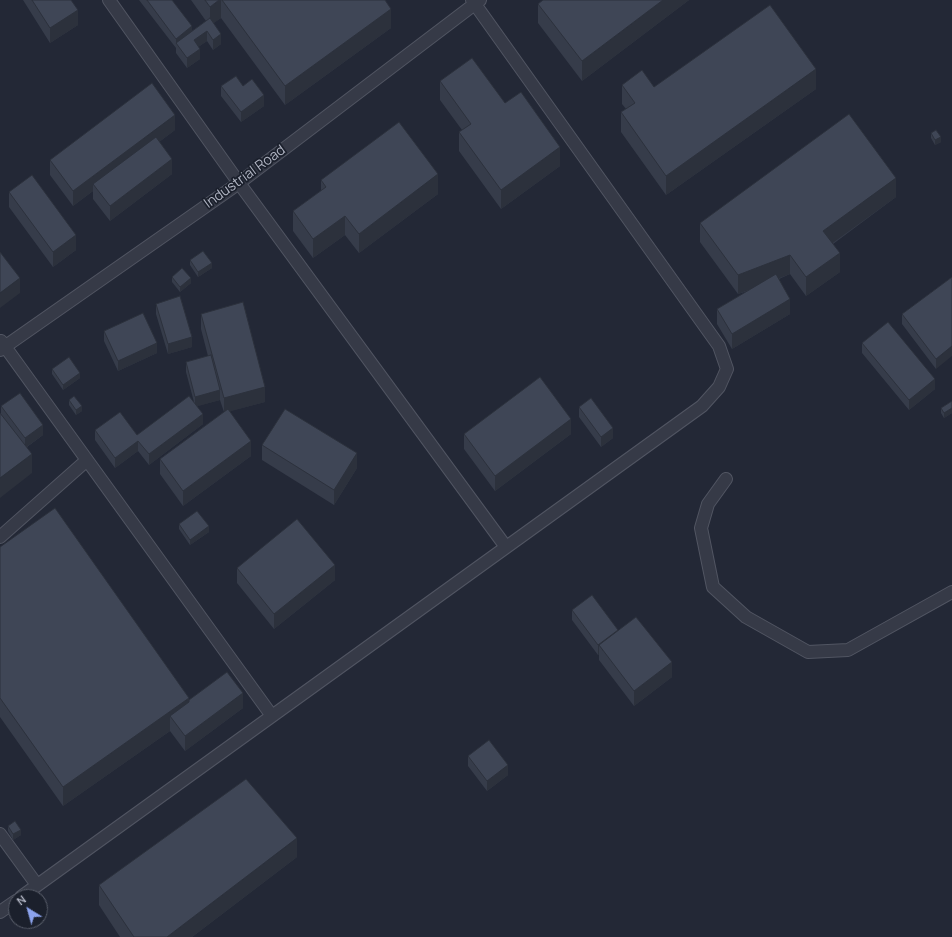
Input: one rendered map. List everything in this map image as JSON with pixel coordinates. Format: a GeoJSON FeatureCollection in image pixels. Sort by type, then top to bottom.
{"type":"FeatureCollection","features":[{"type":"Feature","properties":{"kind":"lane"},"geometry":{"type":"LineString","coordinates":[[109,0],[239,183],[506,547]]}},
{"type":"Feature","properties":{"kind":"lane"},"geometry":{"type":"LineString","coordinates":[[32,889],[702,406],[719,387],[727,369],[718,346],[475,1]]}},
{"type":"Feature","properties":{"kind":"lane","name":"Industrial Road"},"geometry":{"type":"LineString","coordinates":[[2,346],[239,183],[475,1]]}},
{"type":"Feature","properties":{"kind":"lane"},"geometry":{"type":"LineString","coordinates":[[2,346],[87,460],[272,716]]}},
{"type":"Feature","properties":{"kind":"lane"},"geometry":{"type":"LineString","coordinates":[[0,537],[87,460]]}},
{"type":"Feature","properties":{"kind":"lane"},"geometry":{"type":"LineString","coordinates":[[726,479],[708,504],[701,528],[713,587],[746,617],[808,652],[848,650],[952,592]]}},
{"type":"Feature","properties":{"kind":"lane"},"geometry":{"type":"LineString","coordinates":[[0,834],[37,885]]}},
{"type":"Feature","properties":{"kind":"building"},"geometry":{"type":"Polygon","coordinates":[[[32,0],[71,0],[78,10],[50,28],[32,0]]]}},
{"type":"Feature","properties":{"kind":"building"},"geometry":{"type":"Polygon","coordinates":[[[147,0],[172,0],[192,26],[176,39],[147,0]]]}},
{"type":"Feature","properties":{"kind":"building"},"geometry":{"type":"Polygon","coordinates":[[[205,0],[219,0],[210,7],[205,0]]]}},
{"type":"Feature","properties":{"kind":"building"},"geometry":{"type":"Polygon","coordinates":[[[222,0],[385,0],[391,9],[285,86],[222,0]]]}},
{"type":"Feature","properties":{"kind":"building"},"geometry":{"type":"Polygon","coordinates":[[[543,0],[663,0],[582,61],[538,4],[543,0]]]}},
{"type":"Feature","properties":{"kind":"building"},"geometry":{"type":"Polygon","coordinates":[[[770,5],[816,69],[666,176],[621,112],[635,103],[622,85],[642,70],[654,87],[770,5]]]}},
{"type":"Feature","properties":{"kind":"building"},"geometry":{"type":"Polygon","coordinates":[[[210,18],[221,34],[213,40],[207,31],[194,40],[200,49],[187,58],[176,43],[210,18]]]}},
{"type":"Feature","properties":{"kind":"building"},"geometry":{"type":"Polygon","coordinates":[[[472,58],[505,103],[521,92],[560,147],[501,190],[459,132],[471,124],[440,81],[472,58]]]}},
{"type":"Feature","properties":{"kind":"building"},"geometry":{"type":"Polygon","coordinates":[[[236,76],[243,86],[252,79],[264,95],[241,112],[221,86],[236,76]]]}},
{"type":"Feature","properties":{"kind":"building"},"geometry":{"type":"Polygon","coordinates":[[[152,83],[175,115],[73,191],[50,160],[152,83]]]}},
{"type":"Feature","properties":{"kind":"building"},"geometry":{"type":"Polygon","coordinates":[[[849,114],[896,178],[823,231],[840,253],[806,277],[790,255],[738,275],[700,223],[849,114]]]}},
{"type":"Feature","properties":{"kind":"building"},"geometry":{"type":"Polygon","coordinates":[[[399,122],[438,174],[359,234],[345,216],[313,239],[293,211],[326,187],[321,180],[399,122]]]}},
{"type":"Feature","properties":{"kind":"building"},"geometry":{"type":"Polygon","coordinates":[[[936,130],[941,137],[935,140],[931,133],[936,130]]]}},
{"type":"Feature","properties":{"kind":"building"},"geometry":{"type":"Polygon","coordinates":[[[156,137],[172,159],[110,206],[93,184],[156,137]]]}},
{"type":"Feature","properties":{"kind":"building"},"geometry":{"type":"Polygon","coordinates":[[[32,175],[76,235],[53,252],[9,192],[32,175]]]}},
{"type":"Feature","properties":{"kind":"building"},"geometry":{"type":"Polygon","coordinates":[[[203,251],[212,263],[198,272],[190,260],[203,251]]]}},
{"type":"Feature","properties":{"kind":"building"},"geometry":{"type":"Polygon","coordinates":[[[0,252],[20,278],[0,293],[0,252]]]}},
{"type":"Feature","properties":{"kind":"building"},"geometry":{"type":"Polygon","coordinates":[[[182,268],[191,278],[180,287],[172,277],[182,268]]]}},
{"type":"Feature","properties":{"kind":"building"},"geometry":{"type":"Polygon","coordinates":[[[776,274],[790,299],[732,334],[717,309],[776,274]]]}},
{"type":"Feature","properties":{"kind":"building"},"geometry":{"type":"Polygon","coordinates":[[[952,277],[952,346],[936,359],[902,314],[952,277]]]}},
{"type":"Feature","properties":{"kind":"building"},"geometry":{"type":"Polygon","coordinates":[[[180,296],[192,337],[168,344],[156,304],[180,296]]]}},
{"type":"Feature","properties":{"kind":"building"},"geometry":{"type":"Polygon","coordinates":[[[243,302],[265,387],[224,398],[201,314],[243,302]]]}},
{"type":"Feature","properties":{"kind":"building"},"geometry":{"type":"Polygon","coordinates":[[[143,313],[157,343],[118,361],[104,331],[143,313]]]}},
{"type":"Feature","properties":{"kind":"building"},"geometry":{"type":"Polygon","coordinates":[[[888,322],[935,379],[909,400],[862,343],[888,322]]]}},
{"type":"Feature","properties":{"kind":"building"},"geometry":{"type":"Polygon","coordinates":[[[211,355],[220,390],[195,397],[186,362],[211,355]]]}},
{"type":"Feature","properties":{"kind":"building"},"geometry":{"type":"Polygon","coordinates":[[[69,357],[80,373],[63,385],[52,369],[69,357]]]}},
{"type":"Feature","properties":{"kind":"building"},"geometry":{"type":"Polygon","coordinates":[[[540,377],[571,419],[495,476],[464,434],[540,377]]]}},
{"type":"Feature","properties":{"kind":"building"},"geometry":{"type":"Polygon","coordinates":[[[20,393],[43,425],[25,438],[1,406],[20,393]]]}},
{"type":"Feature","properties":{"kind":"building"},"geometry":{"type":"Polygon","coordinates":[[[74,396],[82,406],[76,410],[69,400],[74,396]]]}},
{"type":"Feature","properties":{"kind":"building"},"geometry":{"type":"Polygon","coordinates":[[[189,396],[203,414],[149,454],[138,441],[115,458],[95,430],[120,412],[137,435],[189,396]]]}},
{"type":"Feature","properties":{"kind":"building"},"geometry":{"type":"Polygon","coordinates":[[[591,398],[613,428],[601,437],[579,407],[591,398]]]}},
{"type":"Feature","properties":{"kind":"building"},"geometry":{"type":"Polygon","coordinates":[[[952,401],[952,408],[944,413],[941,408],[952,401]]]}},
{"type":"Feature","properties":{"kind":"building"},"geometry":{"type":"Polygon","coordinates":[[[228,409],[251,441],[183,491],[160,459],[228,409]]]}},
{"type":"Feature","properties":{"kind":"building"},"geometry":{"type":"Polygon","coordinates":[[[285,409],[357,453],[334,490],[262,445],[285,409]]]}},
{"type":"Feature","properties":{"kind":"building"},"geometry":{"type":"Polygon","coordinates":[[[0,413],[32,454],[0,478],[0,413]]]}},
{"type":"Feature","properties":{"kind":"building"},"geometry":{"type":"Polygon","coordinates":[[[55,508],[189,698],[63,787],[0,698],[0,547],[55,508]]]}},
{"type":"Feature","properties":{"kind":"building"},"geometry":{"type":"Polygon","coordinates":[[[197,511],[209,526],[190,540],[179,524],[197,511]]]}},
{"type":"Feature","properties":{"kind":"building"},"geometry":{"type":"Polygon","coordinates":[[[297,519],[335,565],[274,614],[237,568],[297,519]]]}},
{"type":"Feature","properties":{"kind":"building"},"geometry":{"type":"Polygon","coordinates":[[[592,595],[618,630],[598,645],[572,610],[592,595]]]}},
{"type":"Feature","properties":{"kind":"building"},"geometry":{"type":"Polygon","coordinates":[[[636,617],[672,662],[634,691],[599,645],[636,617]]]}},
{"type":"Feature","properties":{"kind":"building"},"geometry":{"type":"Polygon","coordinates":[[[227,672],[243,693],[185,736],[170,716],[227,672]]]}},
{"type":"Feature","properties":{"kind":"building"},"geometry":{"type":"Polygon","coordinates":[[[489,740],[508,765],[487,781],[468,756],[489,740]]]}},
{"type":"Feature","properties":{"kind":"building"},"geometry":{"type":"Polygon","coordinates":[[[246,779],[297,838],[167,937],[134,937],[99,885],[246,779]]]}},
{"type":"Feature","properties":{"kind":"building"},"geometry":{"type":"Polygon","coordinates":[[[15,821],[21,830],[13,834],[8,826],[15,821]]]}}]}
